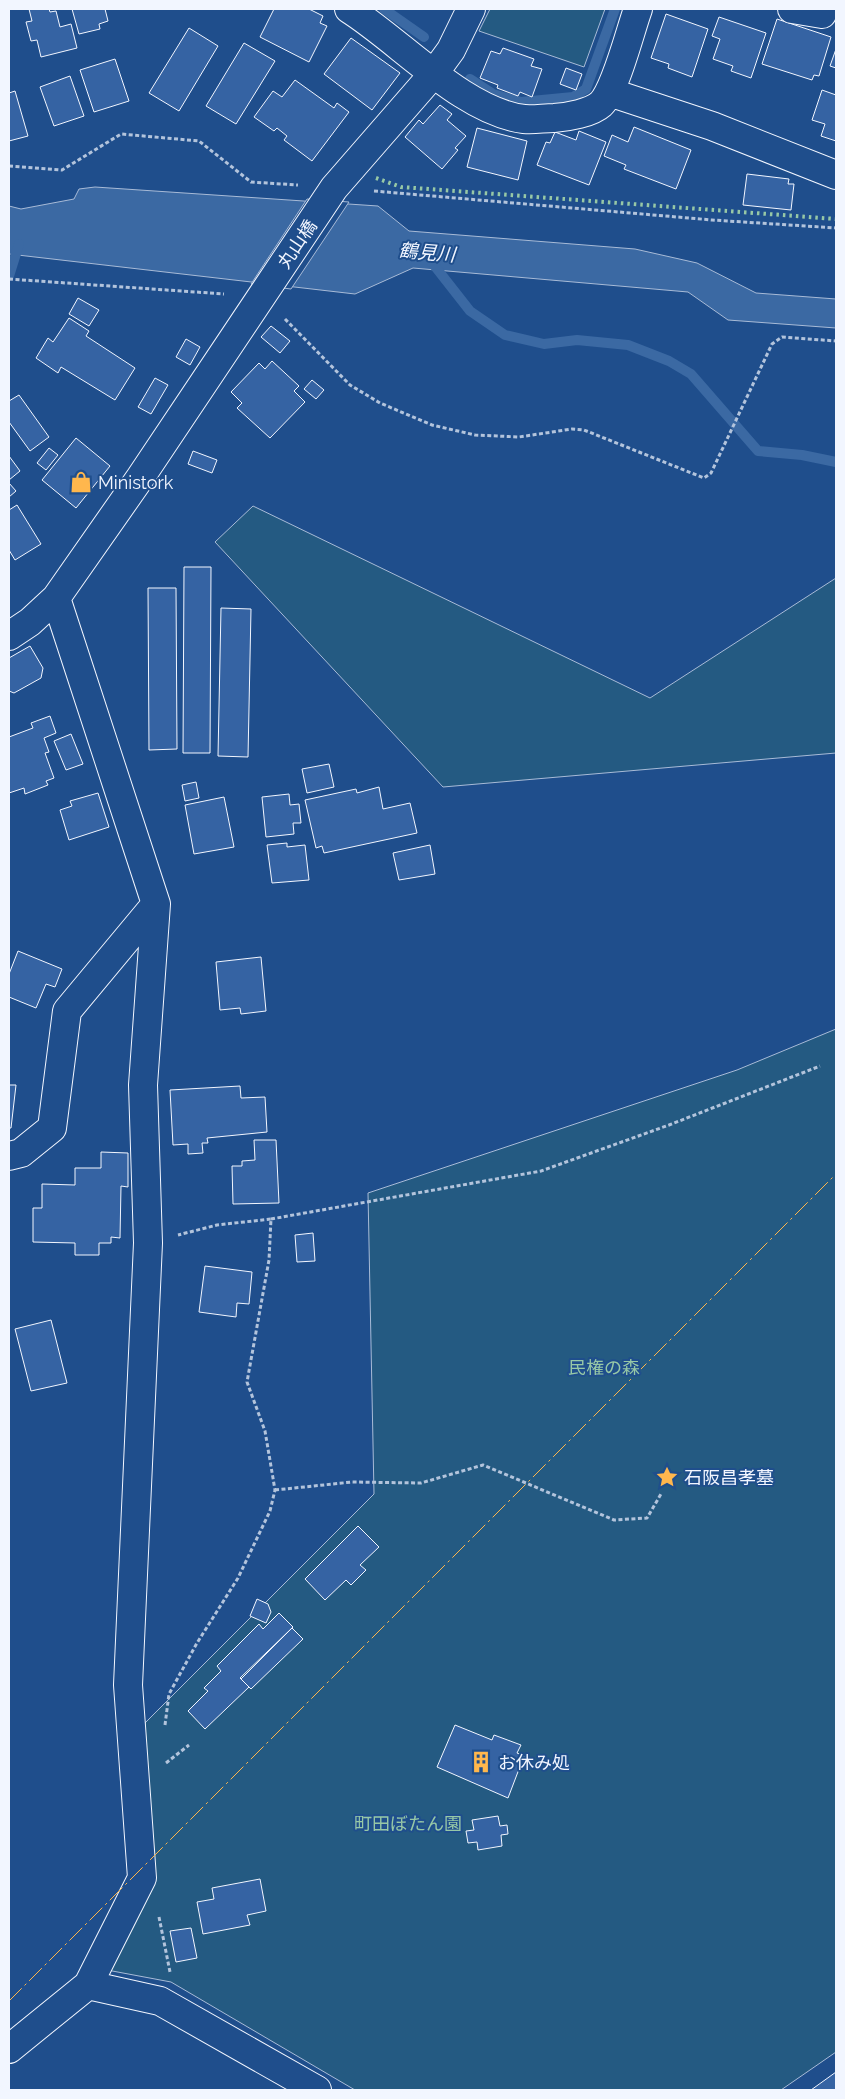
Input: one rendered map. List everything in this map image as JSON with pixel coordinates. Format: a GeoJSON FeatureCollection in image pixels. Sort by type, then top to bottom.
{"type":"FeatureCollection","features":[{"type":"Feature","properties":{"kind":"street"},"geometry":{"type":"LineString","coordinates":[[349,9],[370,22],[468,98],[499,113],[524,119],[563,117],[600,105],[609,92],[638,9]]}},
{"type":"Feature","properties":{"kind":"street","name":"丸山橋"},"geometry":{"type":"LineString","coordinates":[[9,636],[30,622],[56,598],[140,478],[331,192],[451,50],[471,9]]}},
{"type":"Feature","properties":{"kind":"street"},"geometry":{"type":"LineString","coordinates":[[792,9],[822,14]]}},
{"type":"Feature","properties":{"kind":"street"},"geometry":{"type":"LineString","coordinates":[[609,92],[712,126],[836,175]]}},
{"type":"Feature","properties":{"kind":"street"},"geometry":{"type":"LineString","coordinates":[[9,2049],[88,1985],[142,1878],[128,1685],[148,1243],[143,1086],[156,904],[56,598]]}},
{"type":"Feature","properties":{"kind":"street"},"geometry":{"type":"LineString","coordinates":[[9,1156],[21,1153],[52,1128],[67,1011],[156,904]]}},
{"type":"Feature","properties":{"kind":"street"},"geometry":{"type":"LineString","coordinates":[[88,1985],[160,2001],[317,2090]]}},
{"type":"Feature","properties":{"kind":"path"},"geometry":{"type":"LineString","coordinates":[[9,166],[62,170],[121,134],[199,141],[251,182],[304,186]]}},
{"type":"Feature","properties":{"kind":"path"},"geometry":{"type":"LineString","coordinates":[[373,190],[712,220],[836,228]]}},
{"type":"Feature","properties":{"kind":"path"},"geometry":{"type":"LineString","coordinates":[[9,279],[230,295]]}},
{"type":"Feature","properties":{"kind":"path"},"geometry":{"type":"LineString","coordinates":[[281,315],[350,384],[380,403],[432,424],[475,436],[519,437],[572,429],[584,430],[704,478],[710,473],[724,446],[772,344],[782,337],[836,341]]}},
{"type":"Feature","properties":{"kind":"path"},"geometry":{"type":"LineString","coordinates":[[148,1243],[217,1225],[271,1219],[541,1171],[669,1125],[820,1066]]}},
{"type":"Feature","properties":{"kind":"path"},"geometry":{"type":"LineString","coordinates":[[164,1731],[169,1694],[197,1643],[238,1578],[270,1511],[274,1490],[265,1431],[247,1382],[269,1260],[271,1219]]}},
{"type":"Feature","properties":{"kind":"path"},"geometry":{"type":"LineString","coordinates":[[274,1490],[352,1482],[421,1483],[483,1465],[614,1520],[647,1518],[661,1494]]}},
{"type":"Feature","properties":{"kind":"path"},"geometry":{"type":"LineString","coordinates":[[142,1878],[155,1898],[179,2012]]}},
{"type":"Feature","properties":{"kind":"green space"},"geometry":{"type":"Polygon","coordinates":[[[490,9],[605,9],[584,67],[479,31],[490,9]]]}},
{"type":"Feature","properties":{"kind":"green space"},"geometry":{"type":"Polygon","coordinates":[[[253,506],[650,698],[836,578],[836,753],[443,787],[215,542],[253,506]]]}},
{"type":"Feature","properties":{"kind":"green space","name":"町田ぼたん園"},"geometry":{"type":"Polygon","coordinates":[[[836,1029],[836,2052],[781,2090],[355,2090],[171,1982],[107,1970],[153,1877],[145,1723],[374,1494],[368,1193],[737,1070],[836,1029]]]}},
{"type":"Feature","properties":{"kind":"water","name":"鶴見川"},"geometry":{"type":"Polygon","coordinates":[[[95,187],[378,206],[409,231],[635,249],[697,263],[756,293],[836,299],[836,328],[728,320],[688,292],[413,268],[355,294],[9,254],[9,206],[21,209],[74,199],[79,189],[95,187]]]}},
{"type":"Feature","properties":{"kind":"pier"},"geometry":{"type":"Polygon","coordinates":[[[307,199],[349,202],[291,289],[251,284],[307,199]]]}},
{"type":"Feature","properties":{"kind":"building"},"geometry":{"type":"Polygon","coordinates":[[[29,9],[56,11],[60,27],[71,24],[77,48],[41,57],[37,40],[31,41],[26,22],[32,21],[29,9]]]}},
{"type":"Feature","properties":{"kind":"building"},"geometry":{"type":"Polygon","coordinates":[[[72,9],[105,9],[108,21],[99,24],[100,29],[79,34],[72,9]]]}},
{"type":"Feature","properties":{"kind":"building"},"geometry":{"type":"Polygon","coordinates":[[[274,9],[309,9],[323,16],[320,23],[327,26],[309,62],[260,37],[274,9]]]}},
{"type":"Feature","properties":{"kind":"building"},"geometry":{"type":"Polygon","coordinates":[[[666,14],[708,29],[692,77],[668,68],[669,64],[651,58],[666,14]]]}},
{"type":"Feature","properties":{"kind":"building"},"geometry":{"type":"Polygon","coordinates":[[[719,17],[766,33],[751,78],[731,71],[733,66],[713,59],[720,39],[712,36],[719,17]]]}},
{"type":"Feature","properties":{"kind":"building"},"geometry":{"type":"Polygon","coordinates":[[[777,19],[831,37],[819,76],[814,75],[812,80],[762,64],[777,19]]]}},
{"type":"Feature","properties":{"kind":"building"},"geometry":{"type":"Polygon","coordinates":[[[189,28],[218,46],[179,111],[149,93],[189,28]]]}},
{"type":"Feature","properties":{"kind":"building"},"geometry":{"type":"Polygon","coordinates":[[[351,38],[400,73],[372,110],[324,74],[351,38]]]}},
{"type":"Feature","properties":{"kind":"building"},"geometry":{"type":"Polygon","coordinates":[[[244,43],[275,61],[236,124],[206,106],[244,43]]]}},
{"type":"Feature","properties":{"kind":"building"},"geometry":{"type":"Polygon","coordinates":[[[503,48],[534,59],[531,66],[542,69],[532,97],[520,92],[518,96],[497,88],[498,85],[480,78],[491,51],[500,54],[503,48]]]}},
{"type":"Feature","properties":{"kind":"building"},"geometry":{"type":"Polygon","coordinates":[[[836,49],[836,68],[830,66],[836,49]]]}},
{"type":"Feature","properties":{"kind":"building"},"geometry":{"type":"Polygon","coordinates":[[[115,59],[129,101],[94,112],[80,70],[115,59]]]}},
{"type":"Feature","properties":{"kind":"building"},"geometry":{"type":"Polygon","coordinates":[[[566,68],[582,74],[576,90],[560,84],[566,68]]]}},
{"type":"Feature","properties":{"kind":"building"},"geometry":{"type":"Polygon","coordinates":[[[70,76],[84,116],[54,126],[40,87],[70,76]]]}},
{"type":"Feature","properties":{"kind":"building"},"geometry":{"type":"Polygon","coordinates":[[[295,80],[334,108],[337,103],[349,112],[312,161],[284,140],[287,136],[277,128],[274,131],[254,117],[273,91],[282,97],[295,80]]]}},
{"type":"Feature","properties":{"kind":"building"},"geometry":{"type":"Polygon","coordinates":[[[822,90],[836,95],[836,141],[821,136],[825,124],[812,120],[822,90]]]}},
{"type":"Feature","properties":{"kind":"building"},"geometry":{"type":"Polygon","coordinates":[[[15,91],[28,136],[9,141],[9,93],[15,91]]]}},
{"type":"Feature","properties":{"kind":"building"},"geometry":{"type":"Polygon","coordinates":[[[440,105],[452,114],[447,120],[466,136],[455,148],[458,150],[442,169],[405,137],[419,120],[423,124],[440,105]]]}},
{"type":"Feature","properties":{"kind":"building"},"geometry":{"type":"Polygon","coordinates":[[[634,127],[691,150],[676,189],[624,169],[626,165],[604,156],[612,135],[628,142],[634,127]]]}},
{"type":"Feature","properties":{"kind":"building"},"geometry":{"type":"Polygon","coordinates":[[[477,128],[527,141],[518,180],[467,167],[477,128]]]}},
{"type":"Feature","properties":{"kind":"building"},"geometry":{"type":"Polygon","coordinates":[[[579,131],[606,142],[589,185],[537,165],[546,142],[550,143],[555,132],[576,140],[579,131]]]}},
{"type":"Feature","properties":{"kind":"building"},"geometry":{"type":"Polygon","coordinates":[[[747,174],[789,179],[788,184],[794,184],[791,210],[743,205],[747,174]]]}},
{"type":"Feature","properties":{"kind":"building"},"geometry":{"type":"Polygon","coordinates":[[[78,298],[99,310],[89,326],[69,314],[78,298]]]}},
{"type":"Feature","properties":{"kind":"building"},"geometry":{"type":"Polygon","coordinates":[[[69,318],[89,331],[86,336],[135,368],[115,400],[61,367],[58,373],[36,358],[48,338],[53,342],[69,318]]]}},
{"type":"Feature","properties":{"kind":"building"},"geometry":{"type":"Polygon","coordinates":[[[271,326],[290,341],[280,353],[261,337],[271,326]]]}},
{"type":"Feature","properties":{"kind":"building"},"geometry":{"type":"Polygon","coordinates":[[[186,339],[200,347],[190,365],[176,357],[186,339]]]}},
{"type":"Feature","properties":{"kind":"building"},"geometry":{"type":"Polygon","coordinates":[[[272,361],[299,386],[294,391],[305,402],[270,438],[237,408],[242,403],[231,392],[259,363],[265,369],[272,361]]]}},
{"type":"Feature","properties":{"kind":"building"},"geometry":{"type":"Polygon","coordinates":[[[155,378],[168,385],[151,414],[138,407],[155,378]]]}},
{"type":"Feature","properties":{"kind":"building"},"geometry":{"type":"Polygon","coordinates":[[[312,380],[324,390],[316,399],[304,389],[312,380]]]}},
{"type":"Feature","properties":{"kind":"building"},"geometry":{"type":"Polygon","coordinates":[[[19,395],[49,437],[30,451],[9,422],[9,401],[19,395]]]}},
{"type":"Feature","properties":{"kind":"building"},"geometry":{"type":"Polygon","coordinates":[[[76,438],[110,466],[76,508],[42,480],[76,438]]]}},
{"type":"Feature","properties":{"kind":"building"},"geometry":{"type":"Polygon","coordinates":[[[49,448],[58,455],[46,470],[37,463],[49,448]]]}},
{"type":"Feature","properties":{"kind":"building"},"geometry":{"type":"Polygon","coordinates":[[[193,451],[217,460],[212,473],[188,464],[193,451]]]}},
{"type":"Feature","properties":{"kind":"building"},"geometry":{"type":"Polygon","coordinates":[[[9,456],[20,471],[9,480],[9,456]]]}},
{"type":"Feature","properties":{"kind":"building"},"geometry":{"type":"Polygon","coordinates":[[[9,483],[16,491],[9,497],[9,483]]]}},
{"type":"Feature","properties":{"kind":"building"},"geometry":{"type":"Polygon","coordinates":[[[17,505],[41,544],[15,560],[9,550],[9,510],[17,505]]]}},
{"type":"Feature","properties":{"kind":"building"},"geometry":{"type":"Polygon","coordinates":[[[184,567],[211,567],[210,753],[183,753],[184,567]]]}},
{"type":"Feature","properties":{"kind":"building"},"geometry":{"type":"Polygon","coordinates":[[[148,588],[176,588],[177,749],[149,750],[148,588]]]}},
{"type":"Feature","properties":{"kind":"building"},"geometry":{"type":"Polygon","coordinates":[[[221,608],[251,609],[248,757],[218,756],[221,608]]]}},
{"type":"Feature","properties":{"kind":"building"},"geometry":{"type":"Polygon","coordinates":[[[30,646],[43,668],[41,678],[14,693],[9,691],[9,658],[30,646]]]}},
{"type":"Feature","properties":{"kind":"building"},"geometry":{"type":"Polygon","coordinates":[[[50,716],[56,733],[44,738],[49,752],[45,753],[54,778],[46,781],[48,785],[25,794],[24,788],[9,793],[9,737],[33,728],[31,723],[50,716]]]}},
{"type":"Feature","properties":{"kind":"building"},"geometry":{"type":"Polygon","coordinates":[[[71,734],[83,764],[66,770],[54,741],[71,734]]]}},
{"type":"Feature","properties":{"kind":"building"},"geometry":{"type":"Polygon","coordinates":[[[329,764],[334,787],[307,793],[302,769],[329,764]]]}},
{"type":"Feature","properties":{"kind":"building"},"geometry":{"type":"Polygon","coordinates":[[[196,782],[199,798],[185,801],[182,785],[196,782]]]}},
{"type":"Feature","properties":{"kind":"building"},"geometry":{"type":"Polygon","coordinates":[[[379,787],[383,809],[410,803],[417,833],[324,853],[322,846],[316,848],[305,800],[356,789],[357,793],[379,787]]]}},
{"type":"Feature","properties":{"kind":"building"},"geometry":{"type":"Polygon","coordinates":[[[98,793],[109,827],[69,840],[60,810],[72,806],[70,801],[98,793]]]}},
{"type":"Feature","properties":{"kind":"building"},"geometry":{"type":"Polygon","coordinates":[[[289,794],[290,805],[299,804],[301,823],[293,823],[294,834],[266,837],[262,797],[289,794]]]}},
{"type":"Feature","properties":{"kind":"building"},"geometry":{"type":"Polygon","coordinates":[[[224,797],[234,847],[194,854],[185,805],[224,797]]]}},
{"type":"Feature","properties":{"kind":"building"},"geometry":{"type":"Polygon","coordinates":[[[287,843],[287,847],[305,845],[309,880],[272,883],[267,845],[287,843]]]}},
{"type":"Feature","properties":{"kind":"building"},"geometry":{"type":"Polygon","coordinates":[[[430,845],[435,874],[399,880],[393,853],[430,845]]]}},
{"type":"Feature","properties":{"kind":"building"},"geometry":{"type":"Polygon","coordinates":[[[18,951],[62,969],[55,987],[46,984],[36,1008],[9,997],[9,974],[18,951]]]}},
{"type":"Feature","properties":{"kind":"building"},"geometry":{"type":"Polygon","coordinates":[[[261,957],[266,1011],[241,1014],[240,1008],[220,1010],[216,962],[261,957]]]}},
{"type":"Feature","properties":{"kind":"building"},"geometry":{"type":"Polygon","coordinates":[[[9,1085],[16,1085],[11,1128],[9,1128],[9,1085]]]}},
{"type":"Feature","properties":{"kind":"building"},"geometry":{"type":"Polygon","coordinates":[[[240,1086],[241,1098],[265,1097],[267,1132],[207,1138],[208,1143],[202,1143],[203,1153],[188,1154],[188,1144],[173,1145],[170,1090],[240,1086]]]}},
{"type":"Feature","properties":{"kind":"building"},"geometry":{"type":"Polygon","coordinates":[[[254,1140],[276,1140],[279,1203],[233,1204],[232,1166],[242,1166],[242,1161],[255,1160],[254,1140]]]}},
{"type":"Feature","properties":{"kind":"building"},"geometry":{"type":"Polygon","coordinates":[[[101,1152],[128,1153],[128,1187],[121,1186],[120,1238],[111,1237],[111,1243],[99,1243],[99,1255],[75,1255],[75,1243],[33,1242],[33,1208],[42,1208],[42,1184],[75,1185],[75,1168],[101,1168],[101,1152]]]}},
{"type":"Feature","properties":{"kind":"building"},"geometry":{"type":"Polygon","coordinates":[[[313,1233],[315,1261],[297,1262],[295,1235],[313,1233]]]}},
{"type":"Feature","properties":{"kind":"building"},"geometry":{"type":"Polygon","coordinates":[[[205,1266],[252,1272],[249,1304],[237,1303],[236,1317],[199,1312],[205,1266]]]}},
{"type":"Feature","properties":{"kind":"building"},"geometry":{"type":"Polygon","coordinates":[[[51,1320],[67,1383],[31,1391],[15,1329],[51,1320]]]}},
{"type":"Feature","properties":{"kind":"building"},"geometry":{"type":"Polygon","coordinates":[[[358,1526],[379,1547],[360,1565],[366,1570],[351,1585],[346,1580],[325,1600],[305,1579],[358,1526]]]}},
{"type":"Feature","properties":{"kind":"building"},"geometry":{"type":"Polygon","coordinates":[[[257,1599],[268,1604],[271,1612],[266,1623],[250,1616],[257,1599]]]}},
{"type":"Feature","properties":{"kind":"building"},"geometry":{"type":"Polygon","coordinates":[[[279,1613],[293,1627],[240,1678],[249,1687],[205,1729],[188,1711],[208,1691],[204,1688],[221,1671],[217,1666],[259,1624],[263,1629],[279,1613]]]}},
{"type":"Feature","properties":{"kind":"building"},"geometry":{"type":"Polygon","coordinates":[[[292,1628],[303,1639],[251,1689],[241,1679],[292,1628]]]}},
{"type":"Feature","properties":{"kind":"building","name":"お休み処"},"geometry":{"type":"Polygon","coordinates":[[[455,1725],[492,1740],[494,1735],[521,1745],[517,1753],[524,1756],[508,1798],[437,1767],[455,1725]]]}},
{"type":"Feature","properties":{"kind":"building"},"geometry":{"type":"Polygon","coordinates":[[[498,1816],[500,1826],[507,1825],[508,1834],[501,1835],[502,1846],[478,1850],[477,1842],[468,1843],[466,1831],[474,1830],[472,1820],[498,1816]]]}},
{"type":"Feature","properties":{"kind":"building"},"geometry":{"type":"Polygon","coordinates":[[[260,1879],[266,1911],[247,1915],[250,1925],[203,1934],[197,1902],[214,1899],[212,1888],[260,1879]]]}},
{"type":"Feature","properties":{"kind":"building"},"geometry":{"type":"Polygon","coordinates":[[[191,1928],[197,1958],[176,1962],[170,1931],[191,1928]]]}},
{"type":"Feature","properties":{"kind":"building"},"geometry":{"type":"Polygon","coordinates":[[[836,2072],[836,2090],[811,2090],[836,2072]]]}},
{"type":"Feature","properties":{"kind":"waterway"},"geometry":{"type":"LineString","coordinates":[[384,9],[424,37]]}},
{"type":"Feature","properties":{"kind":"waterway"},"geometry":{"type":"LineString","coordinates":[[470,79],[493,94],[521,102],[573,97],[586,89],[615,9]]}},
{"type":"Feature","properties":{"kind":"waterway"},"geometry":{"type":"LineString","coordinates":[[9,276],[19,244]]}},
{"type":"Feature","properties":{"kind":"waterway","name":"鶴見川"},"geometry":{"type":"LineString","coordinates":[[430,260],[470,311],[505,335],[544,344],[577,340],[628,345],[669,361],[691,374],[758,451],[802,455],[836,462]]}},
{"type":"Feature","properties":{"kind":"hedge"},"geometry":{"type":"LineString","coordinates":[[376,178],[401,187],[836,219]]}},
{"type":"Feature","properties":{"kind":"power"},"geometry":{"type":"LineString","coordinates":[[9,2001],[836,1174]]}},
{"type":"Feature","properties":{"kind":"place","name":"Ministork"},"geometry":{"type":"Point","coordinates":[81,482]}},
{"type":"Feature","properties":{"kind":"place","name":"石阪昌孝墓"},"geometry":{"type":"Point","coordinates":[667,1477]}},
{"type":"Feature","properties":{"kind":"place","name":"お休み処"},"geometry":{"type":"Point","coordinates":[481,1762]}},
{"type":"Feature","properties":{"kind":"park label","name":"民権の森"},"geometry":{"type":"Point","coordinates":[604,1367]}}]}
